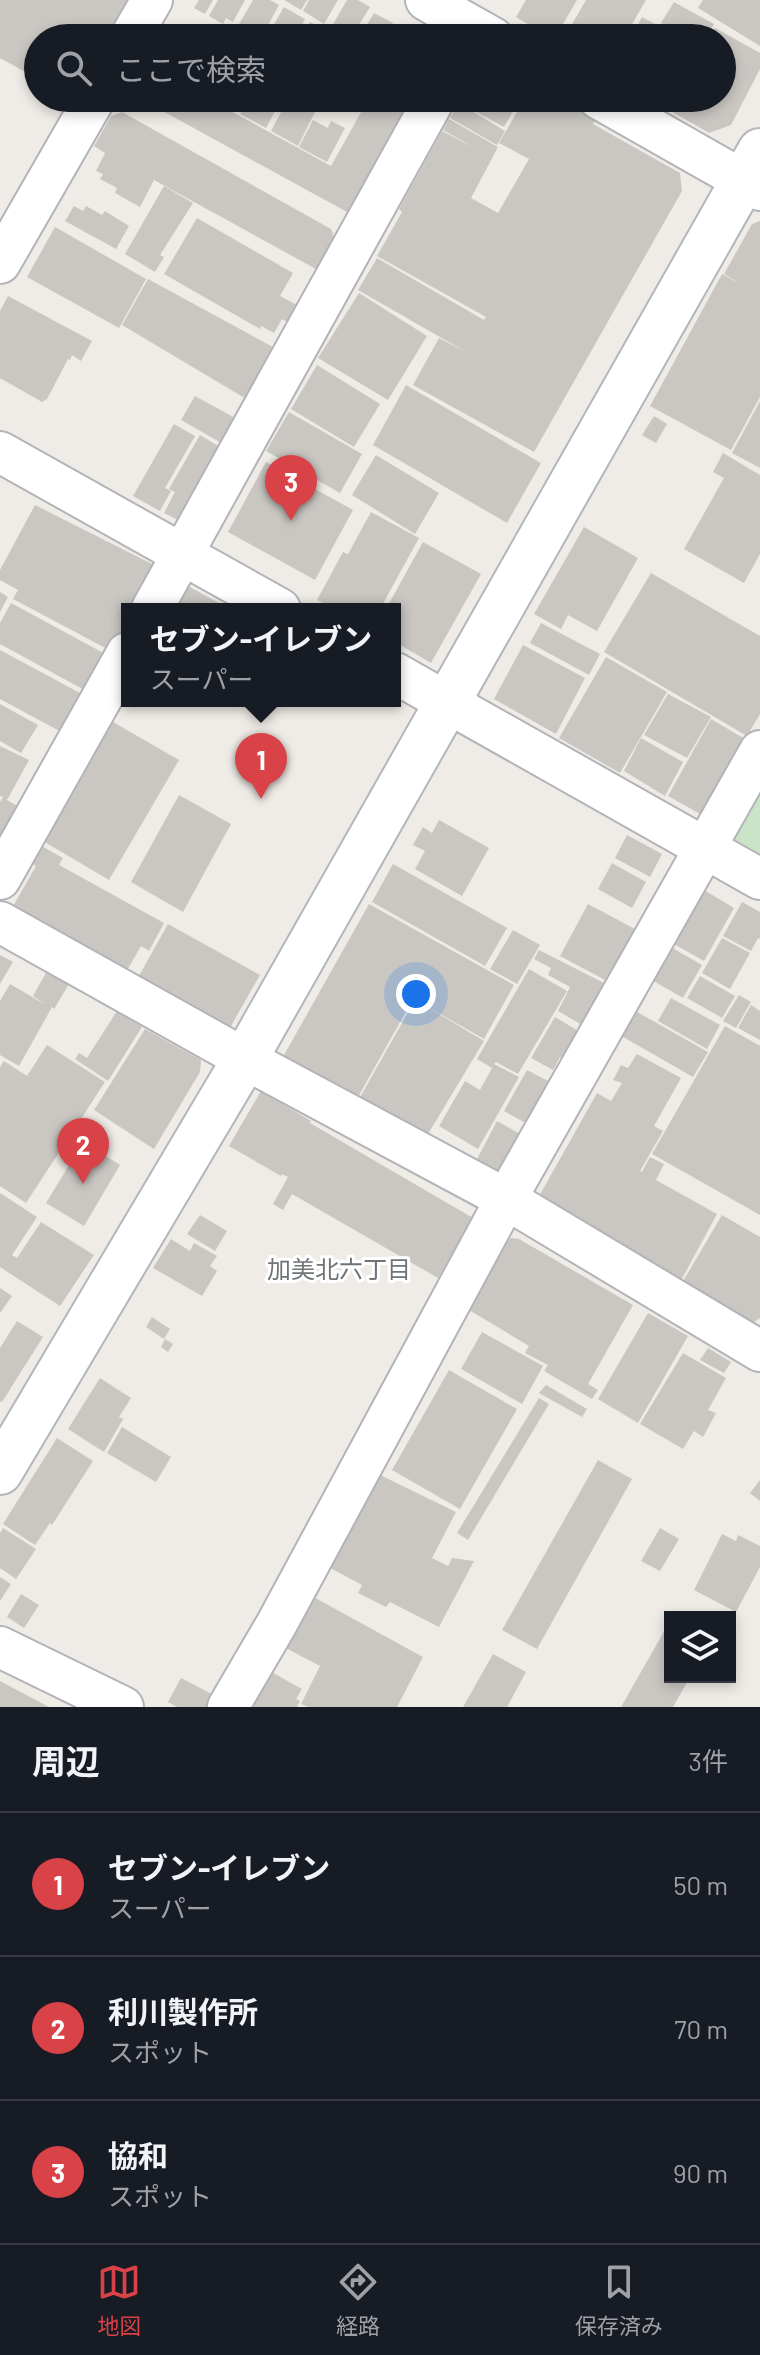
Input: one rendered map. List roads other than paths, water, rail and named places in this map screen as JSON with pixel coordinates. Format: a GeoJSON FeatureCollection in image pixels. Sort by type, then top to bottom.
{"type":"FeatureCollection","features":[{"type":"Feature","properties":{"kind":"street"},"geometry":{"type":"LineString","coordinates":[[138,24],[152,0]]}},
{"type":"Feature","properties":{"kind":"street"},"geometry":{"type":"LineString","coordinates":[[426,0],[463,24]]}},
{"type":"Feature","properties":{"kind":"street"},"geometry":{"type":"LineString","coordinates":[[0,263],[87,112]]}},
{"type":"Feature","properties":{"kind":"street"},"geometry":{"type":"LineString","coordinates":[[155,603],[427,112]]}},
{"type":"Feature","properties":{"kind":"street"},"geometry":{"type":"LineString","coordinates":[[0,1472],[245,1059],[755,174],[627,112]]}},
{"type":"Feature","properties":{"kind":"street"},"geometry":{"type":"LineString","coordinates":[[0,452],[269,603]]}},
{"type":"Feature","properties":{"kind":"street"},"geometry":{"type":"LineString","coordinates":[[0,879],[121,664]]}},
{"type":"Feature","properties":{"kind":"street"},"geometry":{"type":"LineString","coordinates":[[401,676],[760,879]]}},
{"type":"Feature","properties":{"kind":"street"},"geometry":{"type":"LineString","coordinates":[[228,1707],[276,1625],[506,1199],[760,751]]}},
{"type":"Feature","properties":{"kind":"street"},"geometry":{"type":"LineString","coordinates":[[0,922],[245,1059],[506,1199],[760,1351]]}},
{"type":"Feature","properties":{"kind":"street"},"geometry":{"type":"LineString","coordinates":[[0,1647],[123,1707]]}},
{"type":"Feature","properties":{"kind":"place","name":"協和"},"geometry":{"type":"Point","coordinates":[291,521]}},
{"type":"Feature","properties":{"kind":"place","name":"セブン-イレブン"},"geometry":{"type":"Point","coordinates":[261,799]}},
{"type":"Feature","properties":{"kind":"place","name":"利川製作所"},"geometry":{"type":"Point","coordinates":[83,1184]}},
{"type":"Feature","properties":{"kind":"district","name":"加美北六丁目"},"geometry":{"type":"Point","coordinates":[339,1268]}}]}
